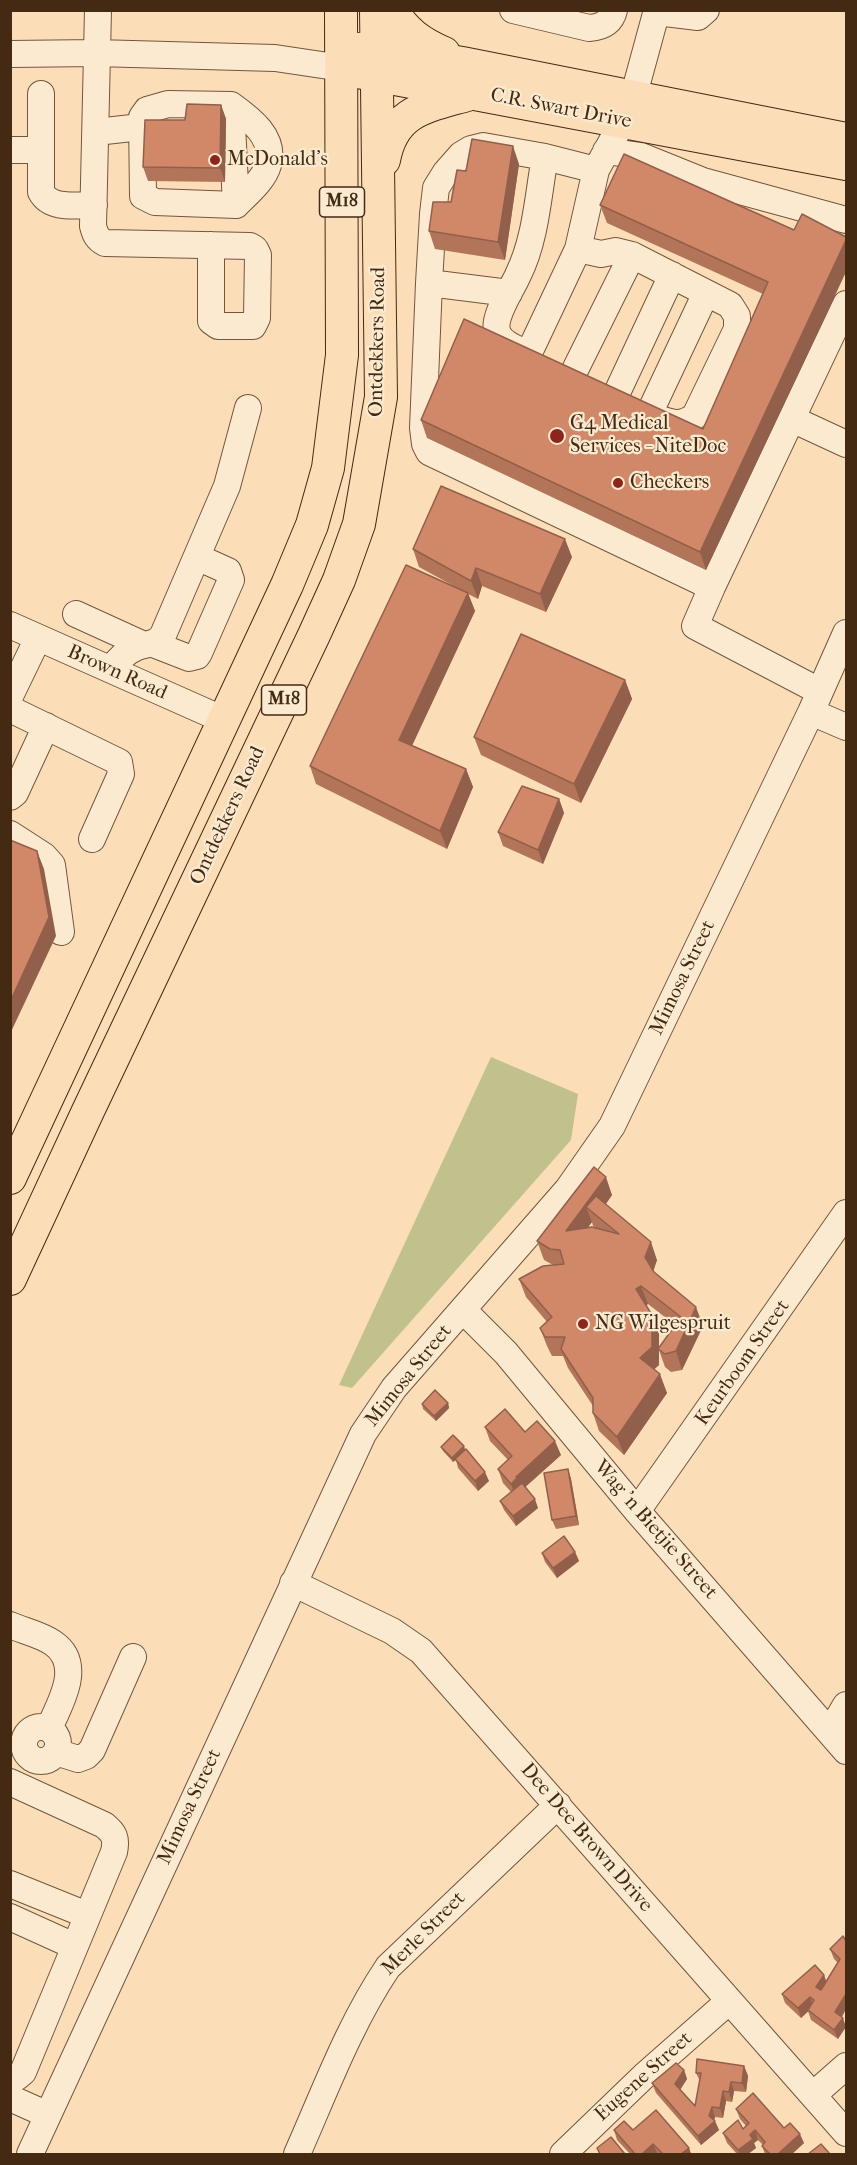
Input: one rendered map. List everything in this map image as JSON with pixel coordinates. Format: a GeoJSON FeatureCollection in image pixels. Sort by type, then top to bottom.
{"type":"FeatureCollection","features":[{"type":"Feature","properties":{"kind":"main road","name":"Ontdekkers Road"},"geometry":{"type":"LineString","coordinates":[[10,1178],[224,720],[312,525],[328,468],[342,355],[341,10]]}},
{"type":"Feature","properties":{"kind":"main road","name":"Ontdekkers Road"},"geometry":{"type":"LineString","coordinates":[[10,1280],[314,636],[339,580],[359,524],[381,397],[376,10]]}},
{"type":"Feature","properties":{"kind":"main road"},"geometry":{"type":"LineString","coordinates":[[392,10],[405,29],[415,37],[462,63]]}},
{"type":"Feature","properties":{"kind":"main road","name":"C.R. Swart Drive"},"geometry":{"type":"LineString","coordinates":[[342,59],[376,63],[462,63],[628,110],[846,164]]}},
{"type":"Feature","properties":{"kind":"main road","name":"C.R. Swart Drive"},"geometry":{"type":"LineString","coordinates":[[376,63],[474,93],[628,110],[846,139]]}},
{"type":"Feature","properties":{"kind":"main road"},"geometry":{"type":"LineString","coordinates":[[379,193],[387,146],[393,130],[403,120],[431,105],[474,93]]}},
{"type":"Feature","properties":{"kind":"street"},"geometry":{"type":"LineString","coordinates":[[98,10],[93,226],[95,234],[105,243],[211,245]]}},
{"type":"Feature","properties":{"kind":"street"},"geometry":{"type":"LineString","coordinates":[[513,10],[589,28],[600,27],[607,22],[614,10]]}},
{"type":"Feature","properties":{"kind":"street"},"geometry":{"type":"LineString","coordinates":[[550,366],[601,161],[628,110],[657,11],[698,17],[706,10]]}},
{"type":"Feature","properties":{"kind":"street","name":"C.R. Swart Drive"},"geometry":{"type":"LineString","coordinates":[[10,54],[96,53],[342,59]]}},
{"type":"Feature","properties":{"kind":"street"},"geometry":{"type":"LineString","coordinates":[[41,94],[40,187],[44,196],[55,204],[94,206]]}},
{"type":"Feature","properties":{"kind":"street"},"geometry":{"type":"LineString","coordinates":[[168,104],[231,105],[251,119],[259,128],[268,152],[268,165],[261,177],[236,205],[154,202],[147,199],[141,191],[141,127],[142,117],[147,110],[168,104]]}},
{"type":"Feature","properties":{"kind":"street"},"geometry":{"type":"LineString","coordinates":[[231,105],[236,205]]}},
{"type":"Feature","properties":{"kind":"street"},"geometry":{"type":"LineString","coordinates":[[96,132],[141,127]]}},
{"type":"Feature","properties":{"kind":"street"},"geometry":{"type":"LineString","coordinates":[[712,587],[429,452],[425,444],[423,428],[429,282],[436,188],[461,155],[483,146],[544,157],[601,161],[640,156],[703,181],[846,220]]}},
{"type":"Feature","properties":{"kind":"street"},"geometry":{"type":"LineString","coordinates":[[10,150],[41,150]]}},
{"type":"Feature","properties":{"kind":"street"},"geometry":{"type":"LineString","coordinates":[[544,157],[528,249],[499,313],[497,334],[508,345],[673,424],[682,424],[695,416],[737,329],[737,316],[734,309],[730,304],[632,255],[616,251],[601,254],[578,249]]}},
{"type":"Feature","properties":{"kind":"street"},"geometry":{"type":"LineString","coordinates":[[550,366],[632,255]]}},
{"type":"Feature","properties":{"kind":"street"},"geometry":{"type":"LineString","coordinates":[[615,397],[672,275]]}},
{"type":"Feature","properties":{"kind":"street"},"geometry":{"type":"LineString","coordinates":[[429,282],[509,293]]}},
{"type":"Feature","properties":{"kind":"street"},"geometry":{"type":"LineString","coordinates":[[649,414],[706,293]]}},
{"type":"Feature","properties":{"kind":"street"},"geometry":{"type":"LineString","coordinates":[[846,304],[695,626],[815,702],[846,727]]}},
{"type":"Feature","properties":{"kind":"street"},"geometry":{"type":"LineString","coordinates":[[111,670],[123,655],[159,640],[163,635],[227,486],[248,408]]}},
{"type":"Feature","properties":{"kind":"street"},"geometry":{"type":"LineString","coordinates":[[792,419],[846,444]]}},
{"type":"Feature","properties":{"kind":"street"},"geometry":{"type":"LineString","coordinates":[[76,614],[148,645],[189,658],[196,656],[200,652],[231,580],[228,571],[197,557]]}},
{"type":"Feature","properties":{"kind":"street","name":"Brown Road"},"geometry":{"type":"LineString","coordinates":[[10,625],[224,720]]}},
{"type":"Feature","properties":{"kind":"street","name":"Mimosa Street"},"geometry":{"type":"LineString","coordinates":[[30,2154],[363,1434],[394,1388],[568,1189],[612,1126],[846,636]]}},
{"type":"Feature","properties":{"kind":"street"},"geometry":{"type":"LineString","coordinates":[[10,696],[38,638]]}},
{"type":"Feature","properties":{"kind":"street"},"geometry":{"type":"LineString","coordinates":[[10,709],[119,762],[121,774],[92,839]]}},
{"type":"Feature","properties":{"kind":"street"},"geometry":{"type":"LineString","coordinates":[[10,797],[15,793],[46,726]]}},
{"type":"Feature","properties":{"kind":"street"},"geometry":{"type":"LineString","coordinates":[[10,834],[44,856],[52,865],[61,932]]}},
{"type":"Feature","properties":{"kind":"street","name":"Keurboom Street"},"geometry":{"type":"LineString","coordinates":[[637,1511],[846,1213]]}},
{"type":"Feature","properties":{"kind":"street","name":"Wag 'n Bietjie Street"},"geometry":{"type":"LineString","coordinates":[[463,1310],[506,1353],[637,1511],[838,1742]]}},
{"type":"Feature","properties":{"kind":"street","name":"Dee Dee Brown Drive"},"geometry":{"type":"LineString","coordinates":[[293,1583],[392,1630],[421,1651],[728,2002],[846,2133]]}},
{"type":"Feature","properties":{"kind":"street"},"geometry":{"type":"LineString","coordinates":[[10,1625],[54,1644],[64,1656],[69,1672],[68,1685],[35,1741],[16,1785],[104,1825],[113,1832],[116,1841],[114,1852],[23,2072],[17,2077],[10,2078]]}},
{"type":"Feature","properties":{"kind":"street"},"geometry":{"type":"LineString","coordinates":[[35,1741],[78,1759],[86,1756],[92,1750],[134,1657]]}},
{"type":"Feature","properties":{"kind":"street"},"geometry":{"type":"LineString","coordinates":[[838,1742],[846,1705]]}},
{"type":"Feature","properties":{"kind":"street","name":"Merle Street"},"geometry":{"type":"LineString","coordinates":[[297,2154],[356,2022],[388,1967],[558,1806]]}},
{"type":"Feature","properties":{"kind":"street"},"geometry":{"type":"LineString","coordinates":[[10,1884],[87,1915]]}},
{"type":"Feature","properties":{"kind":"street"},"geometry":{"type":"LineString","coordinates":[[10,1917],[75,1946]]}},
{"type":"Feature","properties":{"kind":"street","name":"Eugene Street"},"geometry":{"type":"LineString","coordinates":[[563,2154],[637,2083],[728,2002]]}},
{"type":"Feature","properties":{"kind":"street"},"geometry":{"type":"LineString","coordinates":[[813,2095],[846,2066]]}},
{"type":"Feature","properties":{"kind":"street"},"geometry":{"type":"LineString","coordinates":[[10,2098],[48,2115]]}},
{"type":"Feature","properties":{"kind":"green space"},"geometry":{"type":"Polygon","coordinates":[[[491,1057],[578,1094],[571,1140],[352,1388],[339,1385],[491,1057]]]}},
{"type":"Feature","properties":{"kind":"building"},"geometry":{"type":"Polygon","coordinates":[[[187,104],[221,105],[220,168],[143,167],[145,120],[185,120],[187,104]]]}},
{"type":"Feature","properties":{"kind":"building"},"geometry":{"type":"Polygon","coordinates":[[[472,139],[513,146],[498,242],[429,231],[433,202],[451,202],[457,170],[466,171],[472,139]]]}},
{"type":"Feature","properties":{"kind":"building"},"geometry":{"type":"Polygon","coordinates":[[[624,154],[794,230],[802,214],[846,237],[700,552],[421,420],[464,319],[703,429],[768,282],[600,205],[624,154]]]}},
{"type":"Feature","properties":{"kind":"building"},"geometry":{"type":"Polygon","coordinates":[[[441,486],[565,539],[540,594],[476,568],[471,581],[413,549],[441,486]]]}},
{"type":"Feature","properties":{"kind":"building"},"geometry":{"type":"Polygon","coordinates":[[[406,565],[468,593],[399,740],[466,769],[440,831],[310,766],[406,565]]]}},
{"type":"Feature","properties":{"kind":"building"},"geometry":{"type":"Polygon","coordinates":[[[521,634],[625,680],[574,784],[474,737],[521,634]]]}},
{"type":"Feature","properties":{"kind":"building"},"geometry":{"type":"Polygon","coordinates":[[[522,786],[559,799],[538,850],[498,832],[522,786]]]}},
{"type":"Feature","properties":{"kind":"building"},"geometry":{"type":"Polygon","coordinates":[[[10,840],[37,851],[49,917],[10,1002],[10,840]]]}},
{"type":"Feature","properties":{"kind":"building"},"geometry":{"type":"Polygon","coordinates":[[[594,1167],[606,1177],[566,1231],[592,1227],[619,1234],[586,1207],[596,1196],[651,1242],[645,1257],[654,1272],[696,1307],[676,1351],[665,1354],[658,1349],[681,1317],[641,1286],[636,1289],[652,1315],[652,1347],[640,1358],[660,1374],[617,1437],[593,1413],[593,1398],[561,1349],[565,1337],[545,1337],[540,1328],[552,1317],[519,1279],[543,1266],[564,1264],[560,1250],[550,1249],[537,1241],[594,1167]]]}},
{"type":"Feature","properties":{"kind":"building"},"geometry":{"type":"Polygon","coordinates":[[[435,1390],[448,1403],[434,1416],[422,1404],[435,1390]]]}},
{"type":"Feature","properties":{"kind":"building"},"geometry":{"type":"Polygon","coordinates":[[[505,1409],[525,1432],[537,1421],[555,1441],[511,1484],[498,1469],[512,1456],[485,1427],[505,1409]]]}},
{"type":"Feature","properties":{"kind":"building"},"geometry":{"type":"Polygon","coordinates":[[[453,1435],[464,1446],[452,1458],[441,1447],[453,1435]]]}},
{"type":"Feature","properties":{"kind":"building"},"geometry":{"type":"Polygon","coordinates":[[[466,1449],[485,1472],[475,1481],[455,1459],[466,1449]]]}},
{"type":"Feature","properties":{"kind":"building"},"geometry":{"type":"Polygon","coordinates":[[[568,1469],[576,1516],[552,1520],[544,1473],[568,1469]]]}},
{"type":"Feature","properties":{"kind":"building"},"geometry":{"type":"Polygon","coordinates":[[[522,1483],[535,1499],[513,1516],[500,1501],[522,1483]]]}},
{"type":"Feature","properties":{"kind":"building"},"geometry":{"type":"Polygon","coordinates":[[[564,1536],[575,1552],[553,1568],[542,1553],[564,1536]]]}},
{"type":"Feature","properties":{"kind":"building"},"geometry":{"type":"Polygon","coordinates":[[[843,1936],[846,1941],[846,1994],[835,2012],[843,2018],[834,2030],[808,2010],[814,2000],[810,1997],[798,2008],[782,1994],[815,1965],[824,1975],[816,1987],[821,1990],[840,1959],[830,1949],[843,1936]]]}},
{"type":"Feature","properties":{"kind":"building"},"geometry":{"type":"Polygon","coordinates":[[[697,2059],[744,2066],[742,2083],[731,2082],[729,2092],[723,2091],[720,2108],[712,2107],[709,2116],[715,2121],[698,2136],[652,2083],[676,2063],[684,2070],[675,2084],[695,2106],[701,2073],[696,2073],[697,2059]]]}},
{"type":"Feature","properties":{"kind":"building"},"geometry":{"type":"Polygon","coordinates":[[[753,2093],[784,2128],[790,2123],[800,2134],[778,2154],[770,2154],[762,2146],[765,2142],[755,2130],[750,2135],[753,2139],[738,2150],[723,2133],[738,2120],[743,2129],[749,2123],[736,2109],[753,2093]]]}},
{"type":"Feature","properties":{"kind":"building"},"geometry":{"type":"Polygon","coordinates":[[[656,2110],[689,2148],[681,2154],[663,2154],[653,2144],[642,2154],[635,2154],[614,2130],[624,2121],[633,2130],[656,2110]]]}},
{"type":"Feature","properties":{"kind":"building"},"geometry":{"type":"Polygon","coordinates":[[[611,2137],[625,2154],[600,2154],[597,2148],[611,2137]]]}},
{"type":"Feature","properties":{"kind":"building"},"geometry":{"type":"Polygon","coordinates":[[[821,2144],[830,2154],[808,2154],[821,2144]]]}},
{"type":"Feature","properties":{"kind":"place","name":"McDonald's"},"geometry":{"type":"Point","coordinates":[215,160]}},
{"type":"Feature","properties":{"kind":"place","name":"G4 Medical Services - NiteDoc"},"geometry":{"type":"Point","coordinates":[557,436]}},
{"type":"Feature","properties":{"kind":"place","name":"Checkers"},"geometry":{"type":"Point","coordinates":[618,483]}},
{"type":"Feature","properties":{"kind":"place","name":"NG Wilgespruit"},"geometry":{"type":"Point","coordinates":[583,1324]}}]}
